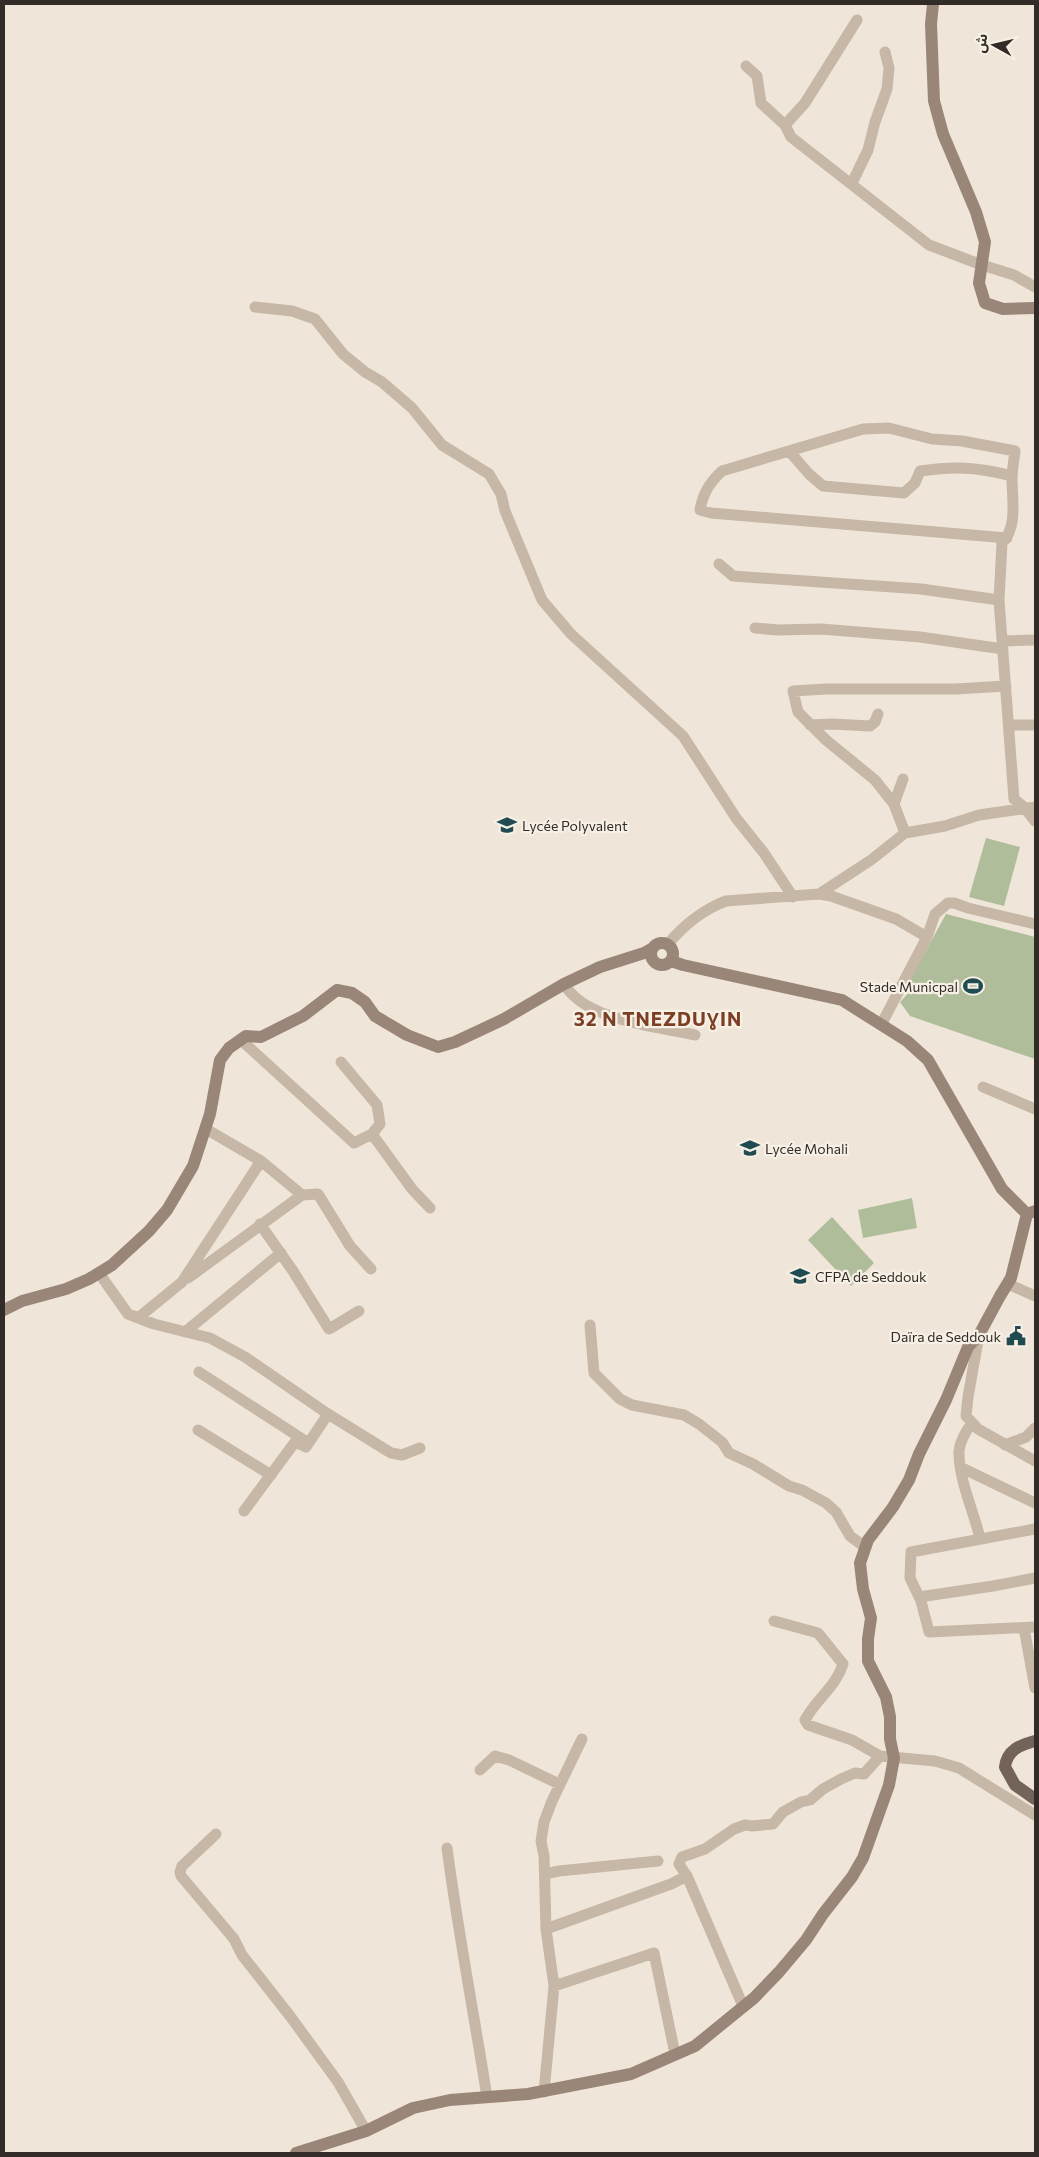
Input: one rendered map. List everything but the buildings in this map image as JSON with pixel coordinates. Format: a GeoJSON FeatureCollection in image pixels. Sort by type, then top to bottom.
{"type":"FeatureCollection","features":[{"type":"Feature","properties":{"kind":"main road"},"geometry":{"type":"LineString","coordinates":[[1035,1741],[1013,1750],[1008,1757],[1005,1767],[1015,1785],[1035,1799]]}},
{"type":"Feature","properties":{"kind":"street"},"geometry":{"type":"LineString","coordinates":[[933,4],[931,24],[934,101],[943,134],[976,212],[985,242],[979,283],[985,303],[1003,309],[1035,308]]}},
{"type":"Feature","properties":{"kind":"street"},"geometry":{"type":"LineString","coordinates":[[785,125],[805,103],[857,20]]}},
{"type":"Feature","properties":{"kind":"street"},"geometry":{"type":"LineString","coordinates":[[852,183],[868,150],[875,122],[887,90],[889,68],[885,52]]}},
{"type":"Feature","properties":{"kind":"street"},"geometry":{"type":"LineString","coordinates":[[746,66],[757,76],[761,103],[785,125],[791,136],[929,245],[1014,275],[1035,287]]}},
{"type":"Feature","properties":{"kind":"street"},"geometry":{"type":"LineString","coordinates":[[254,307],[292,310],[316,319],[343,354],[365,372],[382,382],[412,408],[442,445],[488,474],[501,494],[505,510],[542,600],[571,634],[683,736],[736,818],[764,853],[793,897]]}},
{"type":"Feature","properties":{"kind":"street"},"geometry":{"type":"LineString","coordinates":[[1007,538],[711,513],[700,510],[702,498],[711,481],[722,471],[863,429],[889,428],[932,439],[962,441],[1015,451],[1012,476],[1013,516],[1007,538],[1002,543],[1000,600],[1014,799],[1030,807],[1035,821]]}},
{"type":"Feature","properties":{"kind":"street"},"geometry":{"type":"LineString","coordinates":[[789,450],[808,474],[823,486],[904,493],[915,483],[920,471],[981,468],[1012,476]]}},
{"type":"Feature","properties":{"kind":"street"},"geometry":{"type":"LineString","coordinates":[[720,564],[733,576],[921,589],[1000,600]]}},
{"type":"Feature","properties":{"kind":"street"},"geometry":{"type":"LineString","coordinates":[[755,628],[778,630],[821,629],[1003,645],[1035,640]]}},
{"type":"Feature","properties":{"kind":"street"},"geometry":{"type":"LineString","coordinates":[[905,833],[894,804],[875,780],[810,725],[798,712],[792,691],[826,688],[956,689],[1006,686]]}},
{"type":"Feature","properties":{"kind":"street"},"geometry":{"type":"LineString","coordinates":[[810,725],[870,726],[875,722],[878,714]]}},
{"type":"Feature","properties":{"kind":"street"},"geometry":{"type":"LineString","coordinates":[[1009,725],[1035,725]]}},
{"type":"Feature","properties":{"kind":"street"},"geometry":{"type":"LineString","coordinates":[[894,804],[903,778]]}},
{"type":"Feature","properties":{"kind":"street"},"geometry":{"type":"LineString","coordinates":[[819,894],[871,860],[905,833],[945,826],[979,815],[1030,807]]}},
{"type":"Feature","properties":{"kind":"street"},"geometry":{"type":"LineString","coordinates":[[668,944],[685,926],[720,904],[741,899],[819,894],[848,900],[896,919],[927,937]]}},
{"type":"Feature","properties":{"kind":"street"},"geometry":{"type":"LineString","coordinates":[[881,1025],[927,937],[935,914],[948,903],[954,902],[968,908],[1035,924]]}},
{"type":"Feature","properties":{"kind":"street"},"geometry":{"type":"LineString","coordinates":[[653,954],[660,943],[668,944]]}},
{"type":"Feature","properties":{"kind":"street"},"geometry":{"type":"LineString","coordinates":[[4,1310],[22,1301],[66,1288],[99,1273],[112,1265],[149,1231],[167,1210],[193,1166],[206,1129],[220,1060],[229,1048],[246,1036],[260,1037],[303,1016],[337,990],[352,993],[365,1002],[375,1016],[407,1035],[438,1047],[455,1042],[504,1019],[564,984],[600,967],[639,955],[653,954],[664,965],[671,961],[673,954],[668,944]]}},
{"type":"Feature","properties":{"kind":"street"},"geometry":{"type":"LineString","coordinates":[[296,2153],[366,2131],[413,2108],[450,2100],[544,2092],[631,2074],[695,2046],[744,2006],[780,1972],[806,1940],[823,1914],[852,1877],[873,1833],[889,1784],[894,1758],[890,1739],[890,1717],[886,1698],[868,1661],[868,1639],[871,1618],[863,1589],[860,1564],[868,1540],[893,1507],[908,1480],[918,1454],[946,1400],[968,1347],[979,1335],[1011,1278],[1031,1213],[1002,1189],[928,1060],[907,1041],[842,1000],[671,961]]}},
{"type":"Feature","properties":{"kind":"street"},"geometry":{"type":"LineString","coordinates":[[564,984],[570,994],[601,1013],[695,1035]]}},
{"type":"Feature","properties":{"kind":"street"},"geometry":{"type":"LineString","coordinates":[[241,1040],[354,1143],[372,1134],[380,1124],[378,1105],[341,1062]]}},
{"type":"Feature","properties":{"kind":"street"},"geometry":{"type":"LineString","coordinates":[[983,1087],[1035,1109]]}},
{"type":"Feature","properties":{"kind":"street"},"geometry":{"type":"LineString","coordinates":[[206,1129],[261,1161],[302,1195]]}},
{"type":"Feature","properties":{"kind":"street"},"geometry":{"type":"LineString","coordinates":[[372,1134],[412,1189],[430,1208]]}},
{"type":"Feature","properties":{"kind":"street"},"geometry":{"type":"LineString","coordinates":[[182,1282],[261,1161]]}},
{"type":"Feature","properties":{"kind":"street"},"geometry":{"type":"LineString","coordinates":[[138,1318],[182,1282],[220,1257],[260,1224],[302,1195],[318,1194],[350,1246],[371,1269]]}},
{"type":"Feature","properties":{"kind":"street"},"geometry":{"type":"LineString","coordinates":[[260,1224],[281,1253],[329,1329],[359,1311]]}},
{"type":"Feature","properties":{"kind":"street"},"geometry":{"type":"LineString","coordinates":[[185,1332],[281,1253]]}},
{"type":"Feature","properties":{"kind":"street"},"geometry":{"type":"LineString","coordinates":[[99,1273],[128,1314],[154,1324],[210,1338],[246,1357],[328,1414],[391,1454],[402,1455],[420,1448]]}},
{"type":"Feature","properties":{"kind":"street"},"geometry":{"type":"LineString","coordinates":[[1008,1284],[1035,1296]]}},
{"type":"Feature","properties":{"kind":"street"},"geometry":{"type":"LineString","coordinates":[[590,1325],[594,1374],[620,1399],[632,1406],[684,1415],[699,1424],[722,1442],[729,1453],[753,1464],[789,1486],[802,1490],[826,1503],[836,1512],[850,1536],[865,1548]]}},
{"type":"Feature","properties":{"kind":"street"},"geometry":{"type":"LineString","coordinates":[[979,1335],[966,1416],[978,1429],[1035,1461]]}},
{"type":"Feature","properties":{"kind":"street"},"geometry":{"type":"LineString","coordinates":[[199,1372],[309,1443]]}},
{"type":"Feature","properties":{"kind":"street"},"geometry":{"type":"LineString","coordinates":[[244,1511],[295,1442],[306,1447],[328,1414]]}},
{"type":"Feature","properties":{"kind":"street"},"geometry":{"type":"LineString","coordinates":[[972,1423],[964,1434],[959,1451],[980,1538]]}},
{"type":"Feature","properties":{"kind":"street"},"geometry":{"type":"LineString","coordinates":[[1005,1445],[1026,1437],[1035,1428]]}},
{"type":"Feature","properties":{"kind":"street"},"geometry":{"type":"LineString","coordinates":[[198,1430],[271,1475]]}},
{"type":"Feature","properties":{"kind":"street"},"geometry":{"type":"LineString","coordinates":[[962,1468],[1035,1503]]}},
{"type":"Feature","properties":{"kind":"street"},"geometry":{"type":"LineString","coordinates":[[1035,1529],[911,1552],[910,1578],[919,1597],[929,1632],[1030,1627],[1035,1688]]}},
{"type":"Feature","properties":{"kind":"street"},"geometry":{"type":"LineString","coordinates":[[919,1597],[1035,1578]]}},
{"type":"Feature","properties":{"kind":"street"},"geometry":{"type":"LineString","coordinates":[[774,1621],[818,1633],[843,1664],[839,1676],[813,1704],[805,1720],[808,1725],[852,1740],[880,1756],[935,1761],[959,1768],[1035,1815]]}},
{"type":"Feature","properties":{"kind":"street"},"geometry":{"type":"LineString","coordinates":[[544,2092],[554,1986],[546,1929],[545,1874],[541,1841],[544,1822],[582,1739]]}},
{"type":"Feature","properties":{"kind":"street"},"geometry":{"type":"LineString","coordinates":[[480,1770],[495,1756],[509,1760],[560,1784]]}},
{"type":"Feature","properties":{"kind":"street"},"geometry":{"type":"LineString","coordinates":[[744,2006],[687,1876],[679,1864],[682,1857],[705,1849],[734,1829],[745,1825],[772,1824],[784,1812],[801,1802],[810,1800],[823,1789],[841,1779],[855,1773],[864,1774],[880,1756]]}},
{"type":"Feature","properties":{"kind":"street"},"geometry":{"type":"LineString","coordinates":[[216,1834],[182,1866],[181,1876],[224,1926],[234,1939],[242,1955],[301,2030],[338,2082],[366,2131]]}},
{"type":"Feature","properties":{"kind":"street"},"geometry":{"type":"LineString","coordinates":[[447,1848],[456,1922],[472,1997],[487,2098]]}},
{"type":"Feature","properties":{"kind":"street"},"geometry":{"type":"LineString","coordinates":[[545,1874],[658,1861]]}},
{"type":"Feature","properties":{"kind":"street"},"geometry":{"type":"LineString","coordinates":[[546,1929],[671,1884],[687,1876]]}},
{"type":"Feature","properties":{"kind":"street"},"geometry":{"type":"LineString","coordinates":[[554,1986],[654,1953],[675,2054]]}},
{"type":"Feature","properties":{"kind":"green space"},"geometry":{"type":"Polygon","coordinates":[[[986,838],[1020,847],[1004,906],[969,897],[986,838]]]}},
{"type":"Feature","properties":{"kind":"green space","name":"Stade Municpal"},"geometry":{"type":"Polygon","coordinates":[[[946,914],[1035,937],[1035,1059],[910,1016],[900,1002],[913,988],[907,985],[946,914]]]}},
{"type":"Feature","properties":{"kind":"green space"},"geometry":{"type":"Polygon","coordinates":[[[912,1198],[917,1228],[863,1238],[858,1210],[912,1198]]]}},
{"type":"Feature","properties":{"kind":"green space"},"geometry":{"type":"Polygon","coordinates":[[[832,1217],[874,1263],[851,1286],[808,1240],[832,1217]]]}},
{"type":"Feature","properties":{"kind":"place","name":"Lycée Polyvalent"},"geometry":{"type":"Point","coordinates":[507,825]}},
{"type":"Feature","properties":{"kind":"place","name":"Stade Municpal"},"geometry":{"type":"Point","coordinates":[973,986]}},
{"type":"Feature","properties":{"kind":"place","name":"Lycée Mohali"},"geometry":{"type":"Point","coordinates":[750,1148]}},
{"type":"Feature","properties":{"kind":"place","name":"CFPA de Seddouk"},"geometry":{"type":"Point","coordinates":[800,1276]}},
{"type":"Feature","properties":{"kind":"place","name":"Daïra de Seddouk"},"geometry":{"type":"Point","coordinates":[1016,1336]}},
{"type":"Feature","properties":{"kind":"district","name":"32 N TNEZDUƔIN"},"geometry":{"type":"Point","coordinates":[658,1018]}}]}
